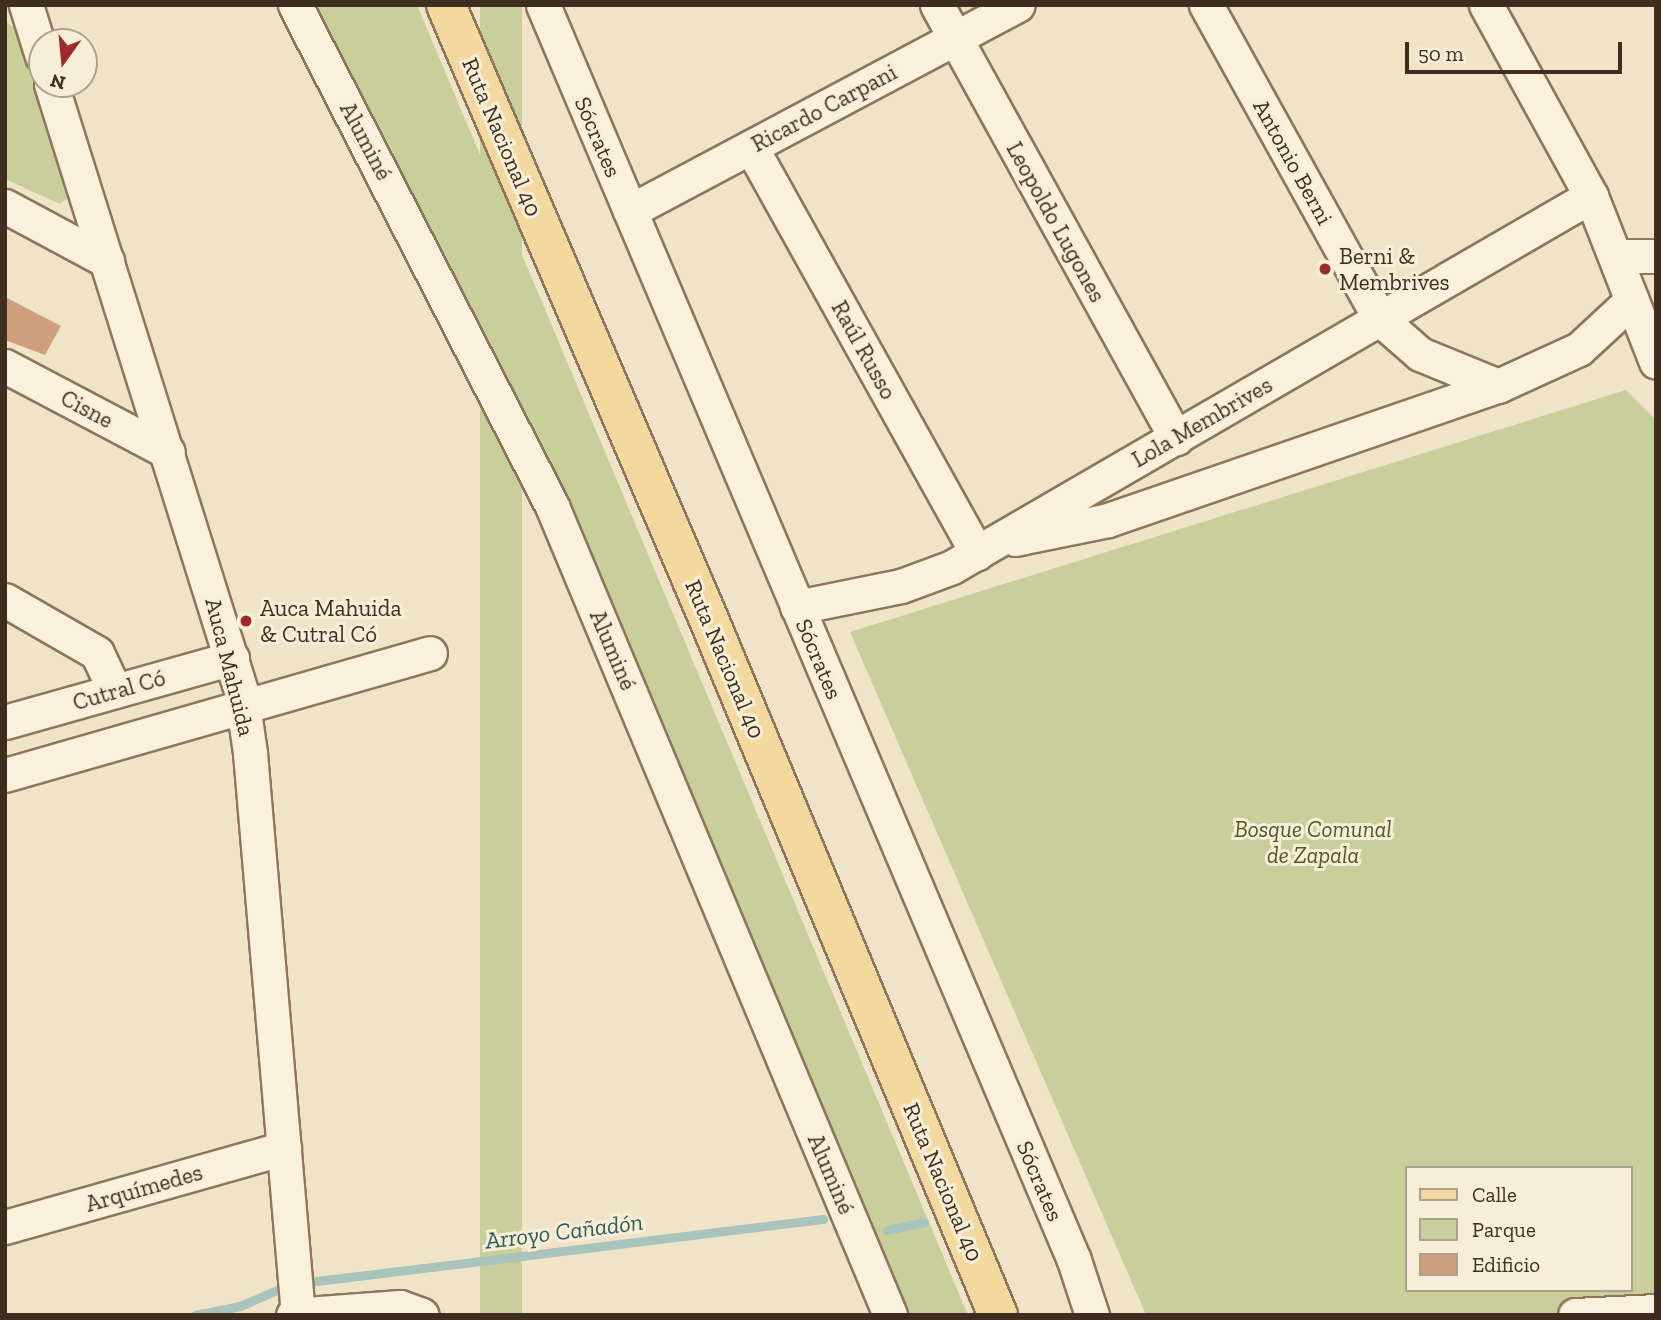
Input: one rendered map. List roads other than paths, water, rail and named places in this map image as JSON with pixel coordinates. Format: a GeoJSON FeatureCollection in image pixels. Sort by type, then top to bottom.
{"type":"FeatureCollection","features":[{"type":"Feature","properties":{"kind":"main road","name":"Ruta Nacional 40"},"geometry":{"type":"LineString","coordinates":[[446,5],[707,615],[998,1315]]}},
{"type":"Feature","properties":{"kind":"street"},"geometry":{"type":"LineString","coordinates":[[26,5],[33,28]]}},
{"type":"Feature","properties":{"kind":"street","name":"Aluminé"},"geometry":{"type":"LineString","coordinates":[[295,5],[552,506],[890,1315]]}},
{"type":"Feature","properties":{"kind":"street","name":"Sócrates"},"geometry":{"type":"LineString","coordinates":[[542,5],[1074,1261],[1092,1315]]}},
{"type":"Feature","properties":{"kind":"street","name":"Leopoldo Lugones"},"geometry":{"type":"LineString","coordinates":[[937,5],[1176,438]]}},
{"type":"Feature","properties":{"kind":"street","name":"Ricardo Carpani"},"geometry":{"type":"LineString","coordinates":[[630,211],[1018,5]]}},
{"type":"Feature","properties":{"kind":"street","name":"Antonio Berni"},"geometry":{"type":"LineString","coordinates":[[1206,5],[1380,319],[1420,354],[1498,386]]}},
{"type":"Feature","properties":{"kind":"street"},"geometry":{"type":"LineString","coordinates":[[1486,5],[1591,196],[1656,362]]}},
{"type":"Feature","properties":{"kind":"street","name":"Auca Mahuida"},"geometry":{"type":"LineString","coordinates":[[55,98],[232,658],[244,707],[284,1148],[296,1314]]}},
{"type":"Feature","properties":{"kind":"street","name":"Raúl Russo"},"geometry":{"type":"LineString","coordinates":[[751,147],[990,546]]}},
{"type":"Feature","properties":{"kind":"street","name":"Lola Membrives"},"geometry":{"type":"LineString","coordinates":[[797,607],[901,586],[990,546],[1591,196]]}},
{"type":"Feature","properties":{"kind":"street"},"geometry":{"type":"LineString","coordinates":[[5,206],[107,261]]}},
{"type":"Feature","properties":{"kind":"street"},"geometry":{"type":"LineString","coordinates":[[1615,256],[1656,256]]}},
{"type":"Feature","properties":{"kind":"street"},"geometry":{"type":"LineString","coordinates":[[990,546],[1108,520],[1498,386],[1579,349],[1632,300]]}},
{"type":"Feature","properties":{"kind":"street","name":"Cisne"},"geometry":{"type":"LineString","coordinates":[[5,366],[168,452]]}},
{"type":"Feature","properties":{"kind":"street"},"geometry":{"type":"LineString","coordinates":[[5,600],[97,653],[115,691]]}},
{"type":"Feature","properties":{"kind":"street"},"geometry":{"type":"LineString","coordinates":[[5,775],[430,653]]}},
{"type":"Feature","properties":{"kind":"street","name":"Cutral Có"},"geometry":{"type":"LineString","coordinates":[[5,722],[232,658]]}},
{"type":"Feature","properties":{"kind":"street","name":"Arquímedes"},"geometry":{"type":"LineString","coordinates":[[5,1227],[284,1148]]}},
{"type":"Feature","properties":{"kind":"street"},"geometry":{"type":"LineString","coordinates":[[296,1314],[400,1307],[422,1315]]}},
{"type":"Feature","properties":{"kind":"street"},"geometry":{"type":"LineString","coordinates":[[1575,1315],[1656,1311]]}},
{"type":"Feature","properties":{"kind":"waterway","name":"Arroyo Cañadón"},"geometry":{"type":"LineString","coordinates":[[309,1282],[823,1219]]}},
{"type":"Feature","properties":{"kind":"waterway","name":"Arroyo Cañadón"},"geometry":{"type":"LineString","coordinates":[[887,1230],[924,1222]]}},
{"type":"Feature","properties":{"kind":"waterway","name":"Arroyo Cañadón"},"geometry":{"type":"LineString","coordinates":[[195,1315],[240,1306],[277,1290]]}},
{"type":"Feature","properties":{"kind":"place","name":"Berni & Membrives"},"geometry":{"type":"Point","coordinates":[1325,269]}},
{"type":"Feature","properties":{"kind":"place","name":"Auca Mahuida & Cutral Có"},"geometry":{"type":"Point","coordinates":[246,621]}},
{"type":"Feature","properties":{"kind":"park label","name":"Bosque Comunal de Zapala"},"geometry":{"type":"Point","coordinates":[1313,842]}}]}
